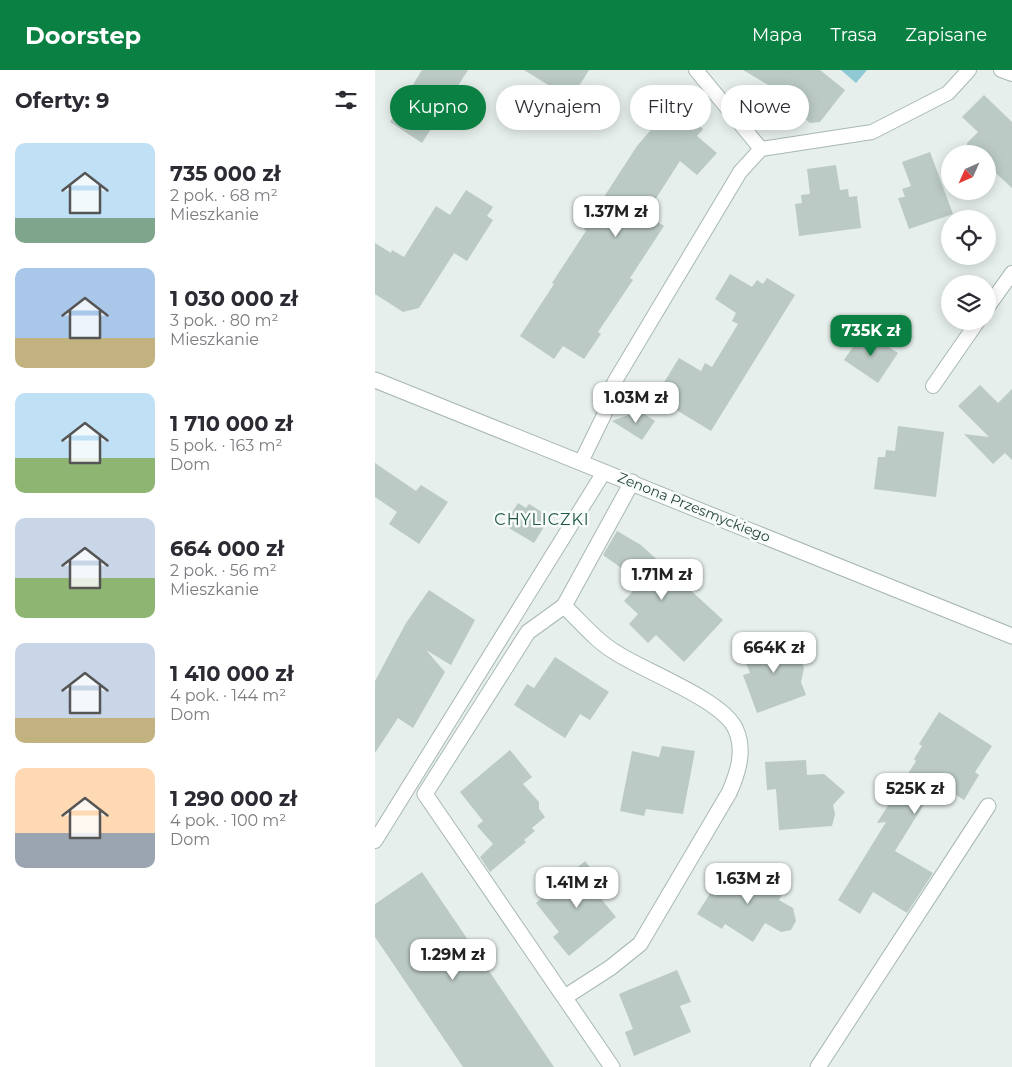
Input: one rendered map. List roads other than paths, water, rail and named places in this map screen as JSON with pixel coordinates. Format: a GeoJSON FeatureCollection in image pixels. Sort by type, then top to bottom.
{"type":"FeatureCollection","features":[{"type":"Feature","properties":{"kind":"street","name":"Zenona Przesmyckiego"},"geometry":{"type":"LineString","coordinates":[[375,380],[1012,636]]}},
{"type":"Feature","properties":{"kind":"street"},"geometry":{"type":"LineString","coordinates":[[611,1067],[425,794],[528,632],[564,606],[632,482]]}},
{"type":"Feature","properties":{"kind":"street"},"geometry":{"type":"LineString","coordinates":[[564,606],[614,652],[711,704],[736,729],[741,752],[738,773],[729,793],[640,944],[610,968],[565,997]]}},
{"type":"Feature","properties":{"kind":"street"},"geometry":{"type":"LineString","coordinates":[[819,1067],[988,806]]}},
{"type":"Feature","properties":{"kind":"lane"},"geometry":{"type":"LineString","coordinates":[[696,70],[761,149]]}},
{"type":"Feature","properties":{"kind":"lane"},"geometry":{"type":"LineString","coordinates":[[581,462],[604,416],[609,392],[618,376],[740,172],[761,149],[872,132],[947,93],[969,70]]}},
{"type":"Feature","properties":{"kind":"lane"},"geometry":{"type":"LineString","coordinates":[[1001,70],[1012,74]]}},
{"type":"Feature","properties":{"kind":"lane"},"geometry":{"type":"LineString","coordinates":[[996,295],[1012,273]]}},
{"type":"Feature","properties":{"kind":"lane"},"geometry":{"type":"LineString","coordinates":[[933,386],[972,330]]}},
{"type":"Feature","properties":{"kind":"lane"},"geometry":{"type":"LineString","coordinates":[[375,841],[604,472]]}},
{"type":"Feature","properties":{"kind":"water"},"geometry":{"type":"Polygon","coordinates":[[[841,70],[867,70],[856,83],[841,70]]]}},
{"type":"Feature","properties":{"kind":"district","name":"CHYLICZKI"},"geometry":{"type":"Point","coordinates":[542,519]}}]}
